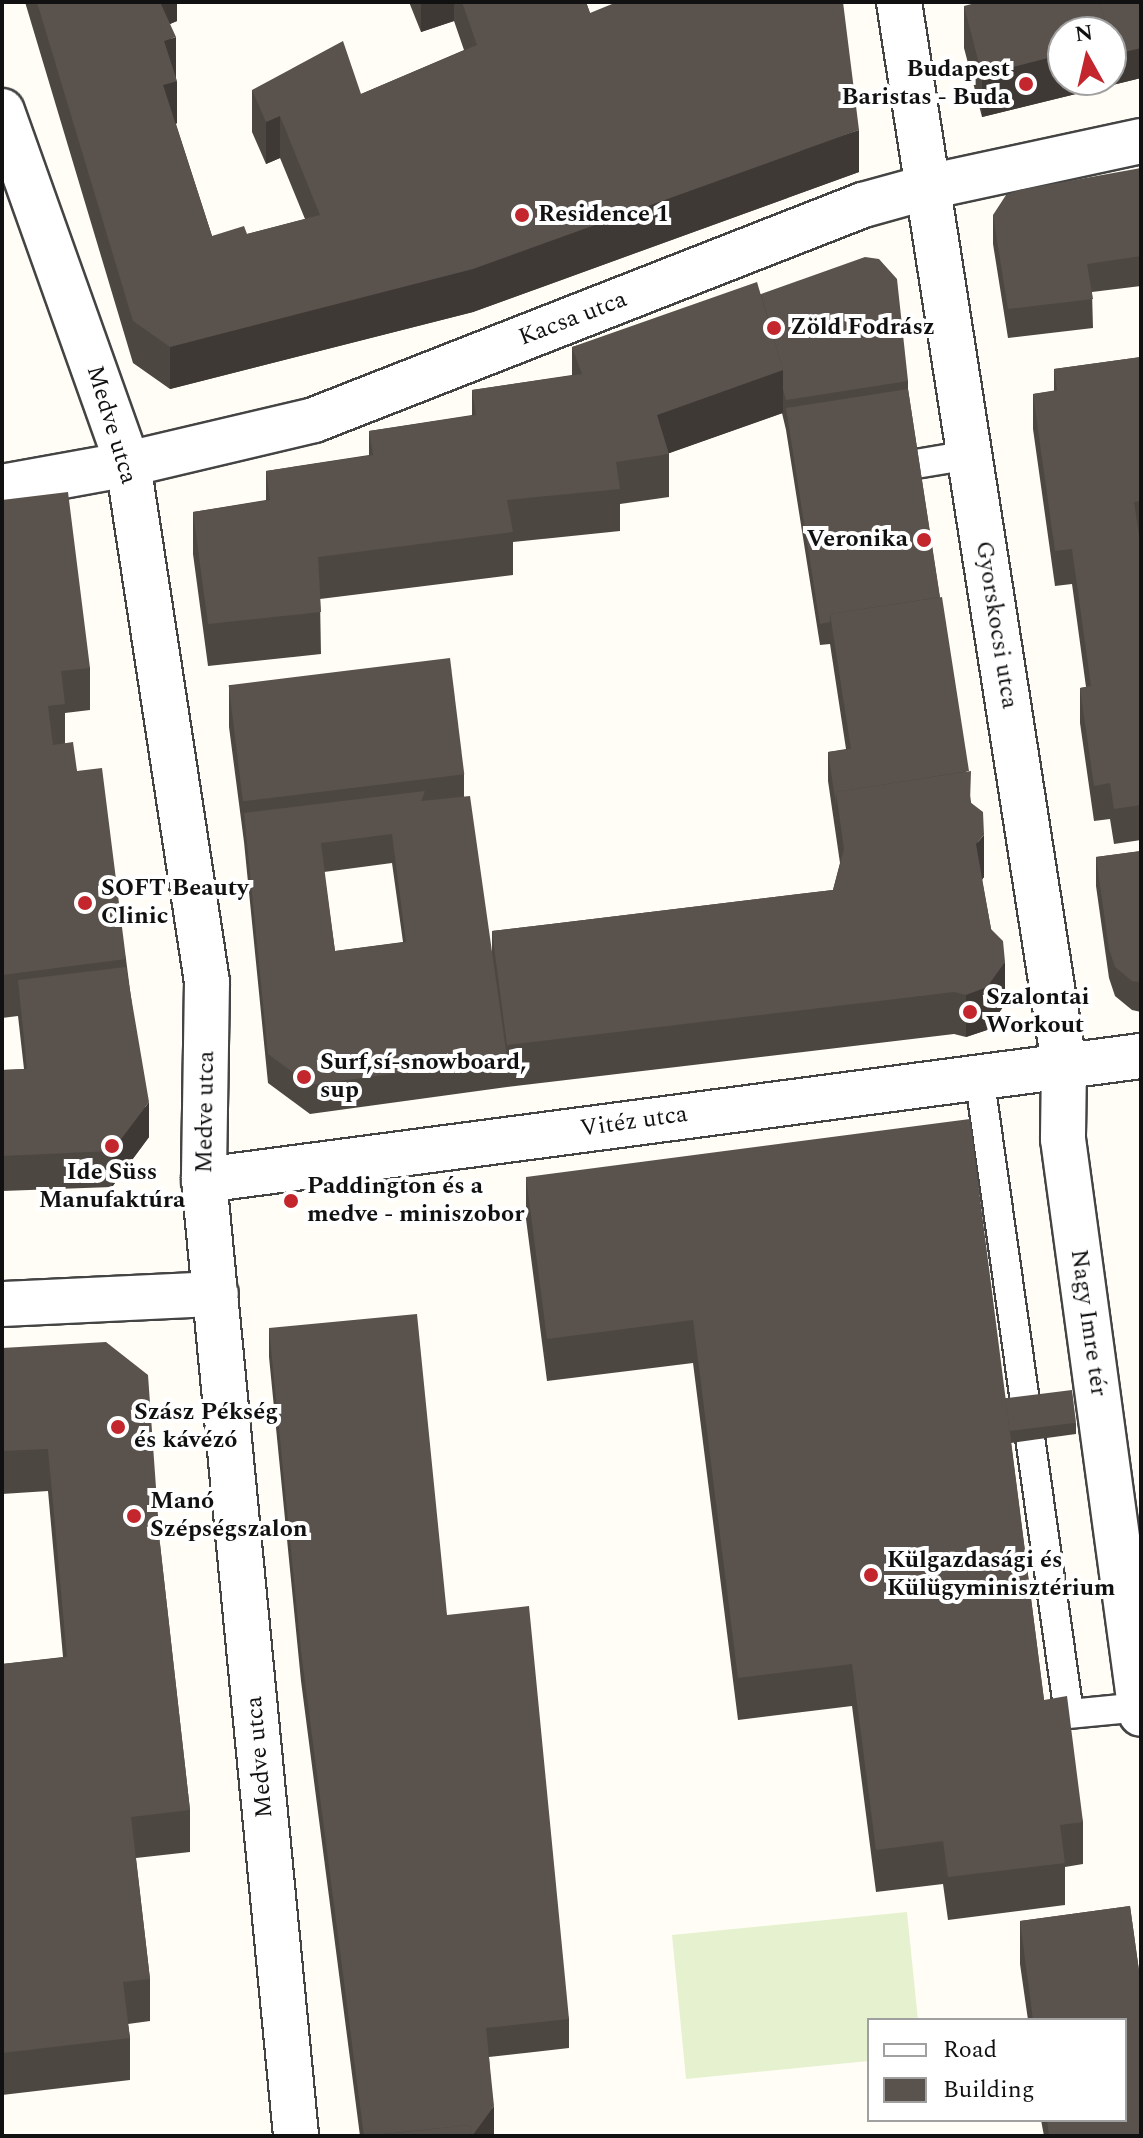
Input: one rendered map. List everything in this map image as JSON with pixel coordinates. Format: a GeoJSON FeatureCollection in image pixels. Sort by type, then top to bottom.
{"type":"FeatureCollection","features":[{"type":"Feature","properties":{"kind":"street","name":"Gyorskocsi utca"},"geometry":{"type":"LineString","coordinates":[[899,2],[1064,1064]]}},
{"type":"Feature","properties":{"kind":"street","name":"Medve utca"},"geometry":{"type":"LineString","coordinates":[[2,111],[128,464],[207,982],[204,1180],[296,2136]]}},
{"type":"Feature","properties":{"kind":"street","name":"Kacsa utca"},"geometry":{"type":"LineString","coordinates":[[2,487],[128,464],[314,420],[863,205],[928,187],[1141,141]]}},
{"type":"Feature","properties":{"kind":"street"},"geometry":{"type":"LineString","coordinates":[[1064,1064],[1141,1056]]}},
{"type":"Feature","properties":{"kind":"street","name":"Vitéz utca"},"geometry":{"type":"LineString","coordinates":[[204,1180],[1064,1064]]}},
{"type":"Feature","properties":{"kind":"street","name":"Nagy Imre tér"},"geometry":{"type":"LineString","coordinates":[[1064,1064],[1063,1139],[1136,1649]]}},
{"type":"Feature","properties":{"kind":"street"},"geometry":{"type":"LineString","coordinates":[[2,1304],[216,1294]]}},
{"type":"Feature","properties":{"kind":"street"},"geometry":{"type":"LineString","coordinates":[[1136,1649],[1141,1714]]}},
{"type":"Feature","properties":{"kind":"lane"},"geometry":{"type":"LineString","coordinates":[[916,464],[970,455]]}},
{"type":"Feature","properties":{"kind":"lane"},"geometry":{"type":"LineString","coordinates":[[979,1075],[1069,1714]]}},
{"type":"Feature","properties":{"kind":"lane"},"geometry":{"type":"LineString","coordinates":[[1041,1717],[1140,1707]]}},
{"type":"Feature","properties":{"kind":"green space"},"geometry":{"type":"Polygon","coordinates":[[[907,1912],[918,2018],[867,2018],[867,2061],[686,2079],[672,1935],[907,1912]]]}},
{"type":"Feature","properties":{"kind":"building","name":"Residence 1"},"geometry":{"type":"Polygon","coordinates":[[[37,2],[160,2],[176,37],[164,41],[177,81],[163,85],[212,236],[244,226],[247,234],[320,215],[280,116],[266,122],[252,90],[343,41],[361,94],[477,45],[462,2],[586,2],[590,13],[617,2],[843,2],[859,130],[473,269],[170,347],[133,321],[37,2]]]}},
{"type":"Feature","properties":{"kind":"building"},"geometry":{"type":"Polygon","coordinates":[[[979,2],[1100,2],[1104,16],[1047,16],[1047,58],[982,75],[964,6],[979,2]]]}},
{"type":"Feature","properties":{"kind":"building"},"geometry":{"type":"Polygon","coordinates":[[[1100,2],[1141,2],[1141,48],[1127,51],[1127,16],[1104,16],[1100,2]]]}},
{"type":"Feature","properties":{"kind":"building"},"geometry":{"type":"Polygon","coordinates":[[[1141,168],[1141,256],[1087,264],[1093,299],[1008,309],[993,215],[1006,195],[1141,168]]]}},
{"type":"Feature","properties":{"kind":"building"},"geometry":{"type":"Polygon","coordinates":[[[865,257],[879,259],[897,279],[908,381],[786,400],[783,370],[761,294],[865,257]]]}},
{"type":"Feature","properties":{"kind":"building"},"geometry":{"type":"Polygon","coordinates":[[[757,282],[783,370],[657,415],[669,454],[616,462],[620,489],[507,500],[513,532],[318,557],[321,612],[208,624],[193,512],[270,500],[266,471],[373,455],[369,431],[476,415],[472,390],[582,374],[572,347],[757,282]]]}},
{"type":"Feature","properties":{"kind":"building"},"geometry":{"type":"Polygon","coordinates":[[[1141,357],[1141,501],[1134,502],[1141,548],[1141,805],[1114,809],[1110,783],[1094,786],[1080,688],[1091,686],[1072,549],[1055,551],[1033,394],[1057,390],[1054,369],[1141,357]]]}},
{"type":"Feature","properties":{"kind":"building"},"geometry":{"type":"Polygon","coordinates":[[[908,389],[940,597],[830,614],[830,622],[820,624],[786,408],[908,389]]]}},
{"type":"Feature","properties":{"kind":"building"},"geometry":{"type":"Polygon","coordinates":[[[68,492],[90,668],[61,671],[65,704],[48,706],[53,745],[73,742],[77,771],[102,768],[126,959],[2,975],[2,500],[68,492]]]}},
{"type":"Feature","properties":{"kind":"building"},"geometry":{"type":"Polygon","coordinates":[[[942,597],[969,771],[836,792],[836,805],[828,752],[851,749],[830,614],[942,597]]]}},
{"type":"Feature","properties":{"kind":"building"},"geometry":{"type":"Polygon","coordinates":[[[450,658],[464,774],[243,801],[229,685],[450,658]]]}},
{"type":"Feature","properties":{"kind":"building"},"geometry":{"type":"Polygon","coordinates":[[[971,771],[970,802],[983,812],[984,835],[976,844],[991,929],[1003,941],[1005,962],[987,987],[966,995],[954,992],[507,1045],[492,931],[833,890],[844,849],[836,792],[971,771]]]}},
{"type":"Feature","properties":{"kind":"building"},"geometry":{"type":"Polygon","coordinates":[[[425,791],[421,801],[470,796],[507,1058],[310,1085],[268,1054],[244,813],[425,791]],[[392,834],[321,843],[335,951],[406,942],[392,834]]]}},
{"type":"Feature","properties":{"kind":"building"},"geometry":{"type":"Polygon","coordinates":[[[1141,851],[1141,982],[1132,981],[1115,967],[1109,949],[1096,857],[1141,851]]]}},
{"type":"Feature","properties":{"kind":"building"},"geometry":{"type":"Polygon","coordinates":[[[126,967],[149,1102],[112,1151],[2,1156],[2,1070],[27,1069],[18,980],[126,967]]]}},
{"type":"Feature","properties":{"kind":"building","name":"Külgazdasági és Külügyminisztérium"},"geometry":{"type":"Polygon","coordinates":[[[970,1119],[1044,1700],[1067,1696],[1083,1822],[1060,1825],[1065,1863],[948,1877],[943,1841],[876,1850],[852,1664],[738,1678],[693,1320],[547,1339],[526,1177],[970,1119]]]}},
{"type":"Feature","properties":{"kind":"building"},"geometry":{"type":"Polygon","coordinates":[[[417,1314],[447,1615],[529,1606],[569,2019],[486,2028],[494,2106],[472,2136],[470,2125],[364,2136],[301,1651],[269,1328],[417,1314]]]}},
{"type":"Feature","properties":{"kind":"building"},"geometry":{"type":"Polygon","coordinates":[[[106,1342],[148,1375],[160,1544],[190,1810],[131,1817],[150,1979],[123,1982],[130,2038],[2,2053],[2,1664],[67,1657],[48,1449],[2,1451],[2,1348],[106,1342]]]}},
{"type":"Feature","properties":{"kind":"building"},"geometry":{"type":"Polygon","coordinates":[[[1072,1390],[1076,1423],[1010,1431],[1005,1398],[1072,1390]]]}},
{"type":"Feature","properties":{"kind":"building"},"geometry":{"type":"Polygon","coordinates":[[[1130,1906],[1141,1985],[1141,2136],[1049,2136],[1047,2122],[1127,2122],[1127,2018],[1033,2018],[1020,1921],[1130,1906]]]}},
{"type":"Feature","properties":{"kind":"building"},"geometry":{"type":"Polygon","coordinates":[[[470,2125],[472,2136],[367,2136],[470,2125]]]}},
{"type":"Feature","properties":{"kind":"place","name":"Budapest Baristas - Buda"},"geometry":{"type":"Point","coordinates":[1026,84]}},
{"type":"Feature","properties":{"kind":"place","name":"Residence 1"},"geometry":{"type":"Point","coordinates":[522,215]}},
{"type":"Feature","properties":{"kind":"place","name":"Zöld Fodrász"},"geometry":{"type":"Point","coordinates":[774,328]}},
{"type":"Feature","properties":{"kind":"place","name":"Veronika"},"geometry":{"type":"Point","coordinates":[924,540]}},
{"type":"Feature","properties":{"kind":"place","name":"SOFT Beauty Clinic"},"geometry":{"type":"Point","coordinates":[85,903]}},
{"type":"Feature","properties":{"kind":"place","name":"Szalontai Workout"},"geometry":{"type":"Point","coordinates":[970,1012]}},
{"type":"Feature","properties":{"kind":"place","name":"Surf,sí-snowboard, sup"},"geometry":{"type":"Point","coordinates":[304,1077]}},
{"type":"Feature","properties":{"kind":"place","name":"Ide Süss Manufaktúra"},"geometry":{"type":"Point","coordinates":[112,1146]}},
{"type":"Feature","properties":{"kind":"place","name":"Paddington és a medve - miniszobor"},"geometry":{"type":"Point","coordinates":[291,1201]}},
{"type":"Feature","properties":{"kind":"place","name":"Szász Pékség és kávézó"},"geometry":{"type":"Point","coordinates":[118,1427]}},
{"type":"Feature","properties":{"kind":"place","name":"Manó Szépségszalon"},"geometry":{"type":"Point","coordinates":[134,1516]}},
{"type":"Feature","properties":{"kind":"place","name":"Külgazdasági és Külügyminisztérium"},"geometry":{"type":"Point","coordinates":[871,1575]}}]}
